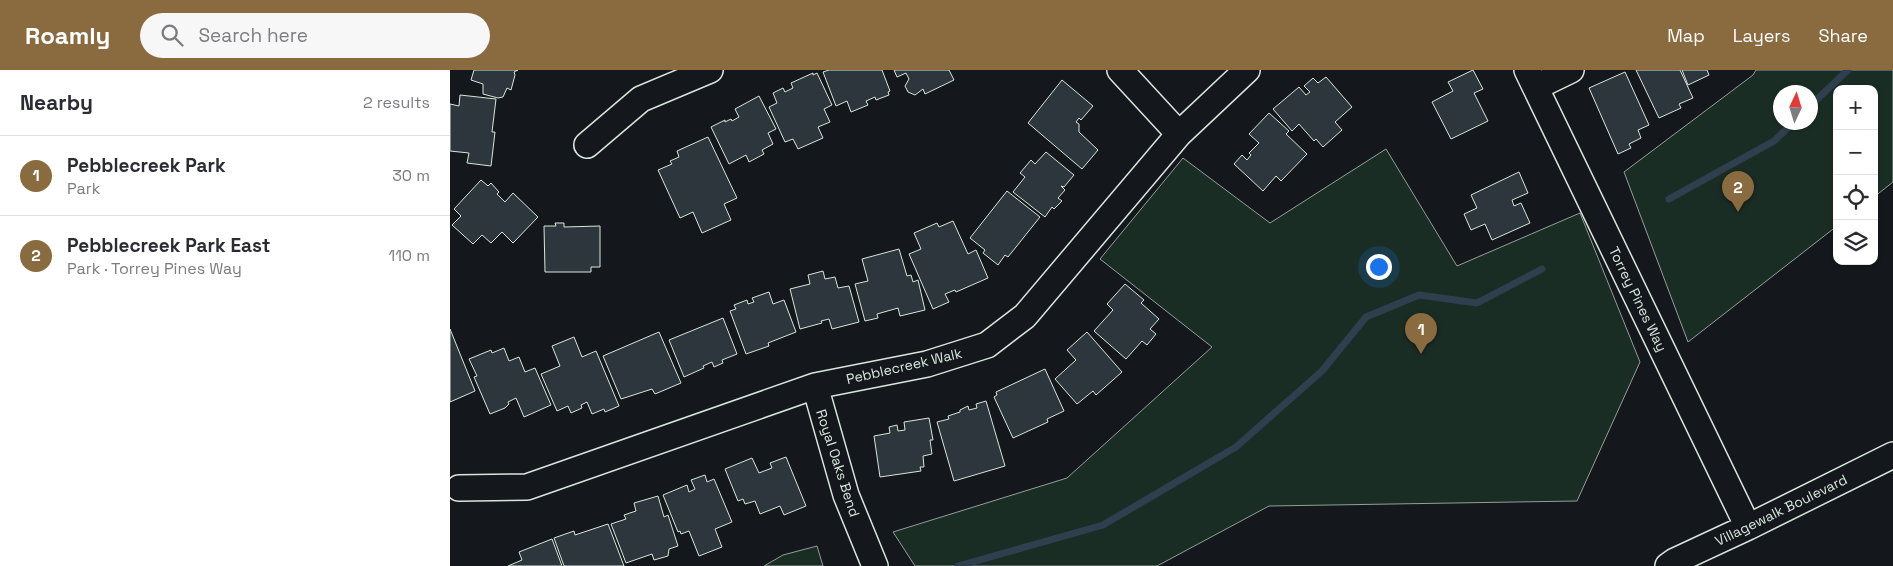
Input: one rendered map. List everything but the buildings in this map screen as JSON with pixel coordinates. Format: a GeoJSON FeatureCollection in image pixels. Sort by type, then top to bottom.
{"type":"FeatureCollection","features":[{"type":"Feature","properties":{"kind":"street"},"geometry":{"type":"LineString","coordinates":[[587,145],[641,98],[710,70]]}},
{"type":"Feature","properties":{"kind":"street"},"geometry":{"type":"LineString","coordinates":[[1120,70],[1178,134]]}},
{"type":"Feature","properties":{"kind":"street","name":"Pebblecreek Walk"},"geometry":{"type":"LineString","coordinates":[[458,488],[526,487],[815,386],[927,364],[987,345],[1025,316],[1178,134],[1247,70]]}},
{"type":"Feature","properties":{"kind":"street"},"geometry":{"type":"LineString","coordinates":[[1531,79],[1571,70]]}},
{"type":"Feature","properties":{"kind":"street","name":"Torrey Pines Way"},"geometry":{"type":"LineString","coordinates":[[1531,79],[1748,527]]}},
{"type":"Feature","properties":{"kind":"street","name":"Royal Oaks Bend"},"geometry":{"type":"LineString","coordinates":[[815,386],[846,495],[875,566]]}},
{"type":"Feature","properties":{"kind":"street","name":"Villagewalk Boulevard"},"geometry":{"type":"LineString","coordinates":[[1668,566],[1893,454]]}},
{"type":"Feature","properties":{"kind":"green space"},"geometry":{"type":"Polygon","coordinates":[[[1756,70],[1893,70],[1893,182],[1878,194],[1878,85],[1833,85],[1833,229],[1688,342],[1624,172],[1753,75],[1756,70]]]}},
{"type":"Feature","properties":{"kind":"green space"},"geometry":{"type":"Polygon","coordinates":[[[1386,149],[1457,266],[1580,213],[1640,362],[1577,501],[1269,506],[1157,566],[915,566],[893,532],[1067,478],[1212,347],[1100,259],[1183,158],[1270,223],[1386,149]]]}},
{"type":"Feature","properties":{"kind":"green space"},"geometry":{"type":"Polygon","coordinates":[[[817,546],[823,566],[764,566],[783,555],[817,546]]]}},
{"type":"Feature","properties":{"kind":"waterway"},"geometry":{"type":"LineString","coordinates":[[1818,98],[1848,70]]}},
{"type":"Feature","properties":{"kind":"waterway"},"geometry":{"type":"LineString","coordinates":[[1669,199],[1774,141],[1786,130]]}},
{"type":"Feature","properties":{"kind":"waterway"},"geometry":{"type":"LineString","coordinates":[[958,566],[1103,525],[1236,447],[1322,371],[1366,317],[1419,295],[1477,303],[1542,269]]}},
{"type":"Feature","properties":{"kind":"place","name":"Pebblecreek Park East"},"geometry":{"type":"Point","coordinates":[1738,212]}},
{"type":"Feature","properties":{"kind":"place","name":"Pebblecreek Park"},"geometry":{"type":"Point","coordinates":[1421,354]}}]}
